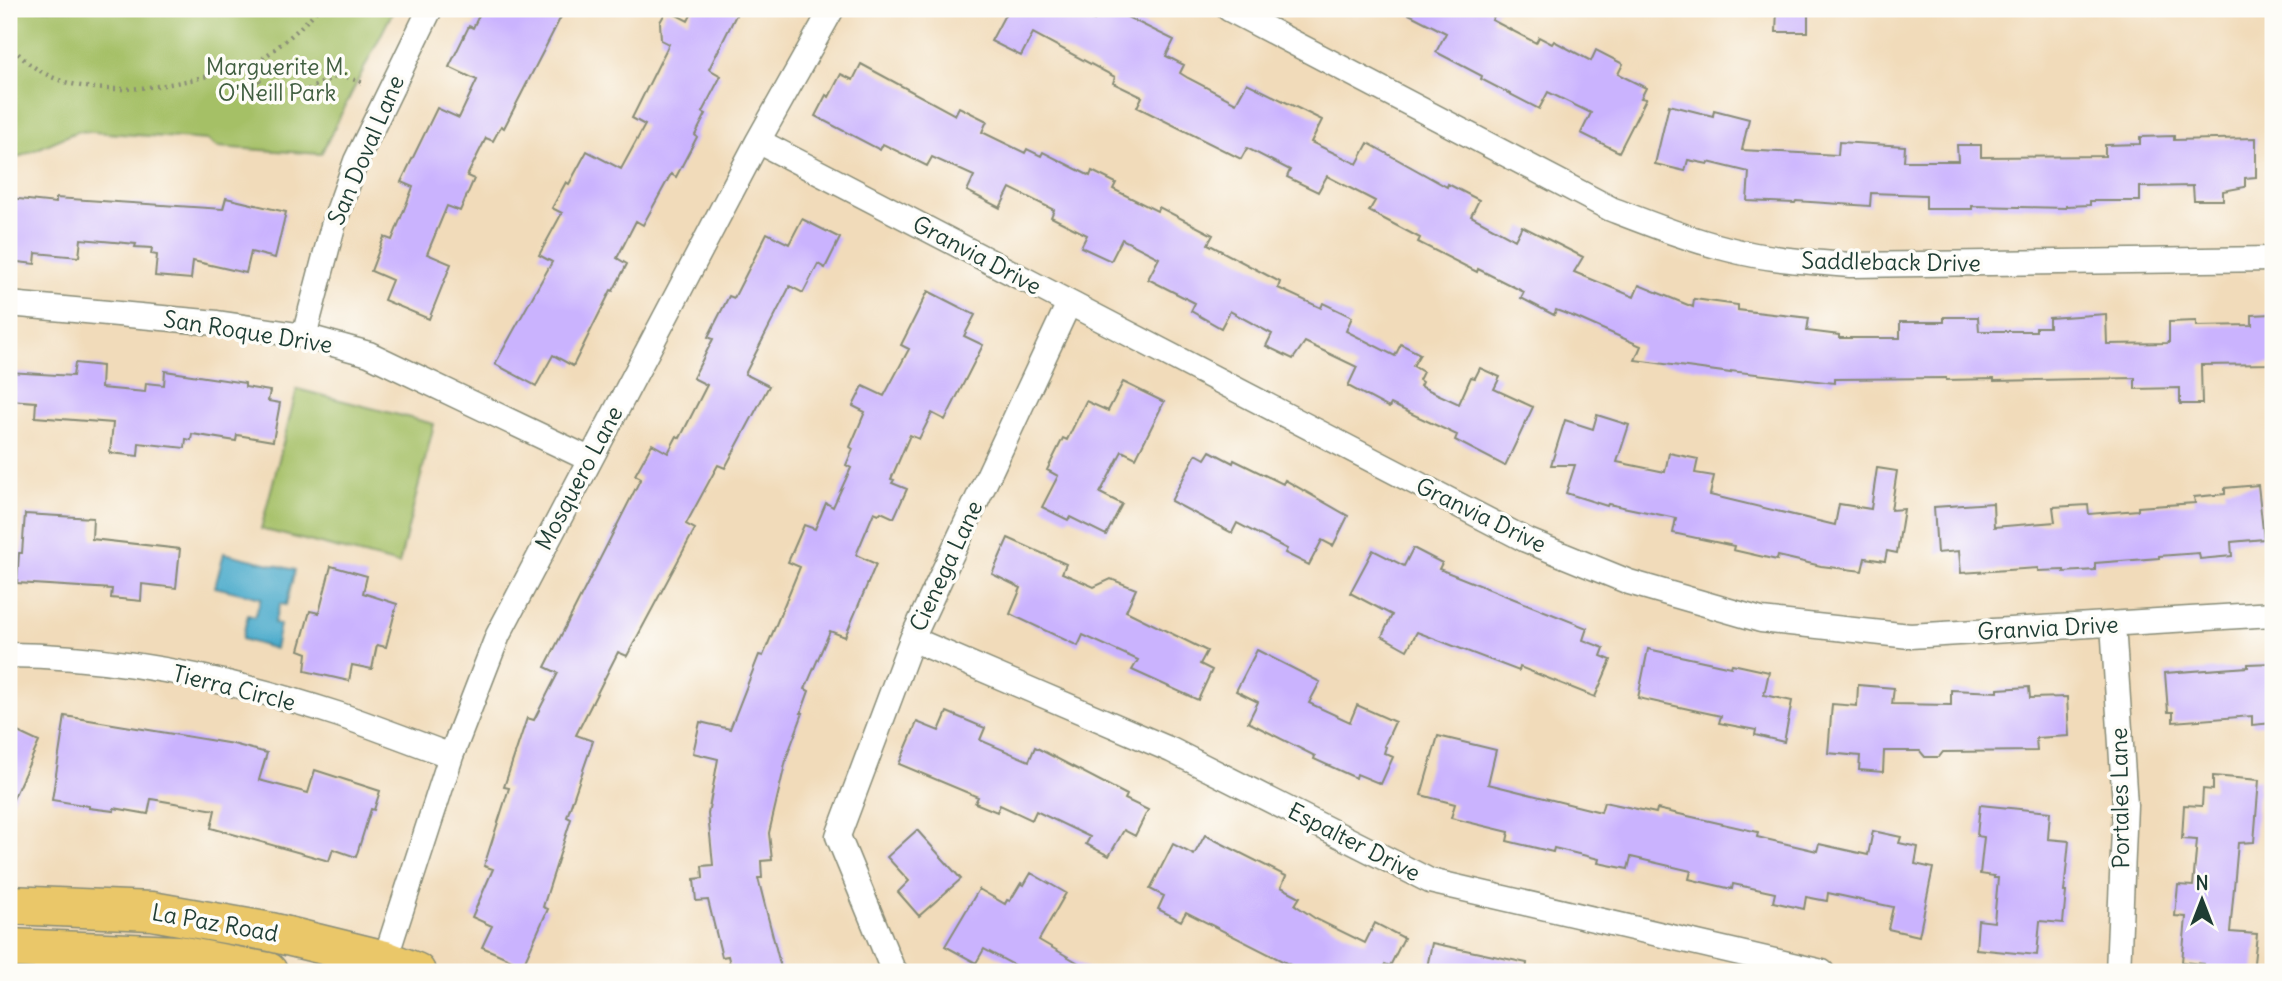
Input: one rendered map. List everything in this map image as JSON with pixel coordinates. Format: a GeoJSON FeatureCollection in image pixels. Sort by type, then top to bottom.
{"type":"FeatureCollection","features":[{"type":"Feature","properties":{"kind":"main road","name":"La Paz Road"},"geometry":{"type":"LineString","coordinates":[[9,905],[152,911],[271,932],[394,968]]}},
{"type":"Feature","properties":{"kind":"main road","name":"La Paz Road"},"geometry":{"type":"LineString","coordinates":[[9,948],[178,955],[268,972]]}},
{"type":"Feature","properties":{"kind":"street","name":"San Doval Lane"},"geometry":{"type":"LineString","coordinates":[[304,336],[332,226],[356,162],[430,9]]}},
{"type":"Feature","properties":{"kind":"street","name":"Mosquero Lane"},"geometry":{"type":"LineString","coordinates":[[394,968],[451,756],[498,635],[758,141],[832,9]]}},
{"type":"Feature","properties":{"kind":"street","name":"Saddleback Drive"},"geometry":{"type":"LineString","coordinates":[[1229,9],[1611,209],[1668,231],[1730,250],[1792,261],[1852,265],[2273,259]]}},
{"type":"Feature","properties":{"kind":"street","name":"Granvia Drive"},"geometry":{"type":"LineString","coordinates":[[758,141],[1525,540],[1629,583],[1761,620],[1910,636],[2273,614]]}},
{"type":"Feature","properties":{"kind":"street","name":"Cienega Lane"},"geometry":{"type":"LineString","coordinates":[[897,972],[893,970],[838,836],[912,639],[1069,303]]}},
{"type":"Feature","properties":{"kind":"street","name":"San Roque Drive"},"geometry":{"type":"LineString","coordinates":[[9,304],[205,322],[304,336],[369,354],[589,459]]}},
{"type":"Feature","properties":{"kind":"street","name":"Portales Lane"},"geometry":{"type":"LineString","coordinates":[[2113,624],[2125,805],[2118,972]]}},
{"type":"Feature","properties":{"kind":"street","name":"Espalter Drive"},"geometry":{"type":"LineString","coordinates":[[912,639],[1171,750],[1430,881],[1822,972]]}},
{"type":"Feature","properties":{"kind":"street","name":"Tierra Circle"},"geometry":{"type":"LineString","coordinates":[[9,655],[133,665],[227,683],[339,715],[451,756]]}},
{"type":"Feature","properties":{"kind":"path"},"geometry":{"type":"LineString","coordinates":[[9,43],[15,52],[42,73],[80,86],[124,90],[166,85],[252,68],[289,38],[318,9]]}},
{"type":"Feature","properties":{"kind":"path"},"geometry":{"type":"LineString","coordinates":[[252,68],[266,92],[285,95],[303,92],[335,75],[352,78],[388,94]]}},
{"type":"Feature","properties":{"kind":"green space","name":"Marguerite M. O'Neill Park"},"geometry":{"type":"Polygon","coordinates":[[[9,9],[394,9],[321,154],[217,147],[207,140],[78,131],[10,161],[9,9]]]}},
{"type":"Feature","properties":{"kind":"green space"},"geometry":{"type":"Polygon","coordinates":[[[297,389],[434,424],[399,564],[261,529],[297,389]]]}},
{"type":"Feature","properties":{"kind":"water"},"geometry":{"type":"Polygon","coordinates":[[[224,553],[295,570],[286,605],[280,604],[274,623],[280,625],[275,649],[242,639],[248,615],[255,617],[261,598],[215,587],[224,553]]]}},
{"type":"Feature","properties":{"kind":"building"},"geometry":{"type":"Polygon","coordinates":[[[482,9],[565,9],[504,128],[501,126],[493,141],[486,138],[467,176],[474,179],[460,211],[447,206],[427,254],[451,264],[429,319],[384,300],[392,280],[371,271],[384,237],[392,240],[413,187],[401,182],[437,108],[459,118],[477,80],[449,67],[469,26],[473,28],[482,9]]]}},
{"type":"Feature","properties":{"kind":"building"},"geometry":{"type":"Polygon","coordinates":[[[694,9],[739,9],[709,69],[721,76],[702,112],[706,114],[695,135],[697,137],[676,177],[671,174],[643,225],[636,221],[617,258],[627,264],[573,366],[553,355],[536,386],[495,364],[552,262],[539,255],[562,213],[552,208],[587,151],[621,169],[645,125],[632,118],[669,44],[661,40],[660,22],[667,10],[688,21],[694,9]]]}},
{"type":"Feature","properties":{"kind":"building"},"geometry":{"type":"Polygon","coordinates":[[[1008,9],[1072,9],[1094,20],[1100,9],[1111,9],[1174,40],[1166,56],[1184,65],[1180,73],[1188,78],[1236,103],[1247,83],[1322,120],[1311,142],[1357,164],[1368,143],[1447,187],[1448,184],[1479,200],[1471,216],[1515,240],[1522,226],[1583,257],[1574,272],[1634,297],[1639,285],[1693,307],[1694,299],[1738,305],[1738,310],[1809,318],[1807,331],[1839,335],[1839,338],[1900,338],[1900,322],[1944,322],[1944,317],[1978,317],[1979,331],[2036,331],[2036,327],[2049,327],[2049,318],[2106,314],[2107,344],[2169,343],[2169,322],[2196,321],[2196,326],[2252,325],[2252,315],[2273,314],[2273,364],[2201,365],[2202,404],[2180,404],[2180,388],[2135,389],[2135,378],[1994,381],[1946,378],[1834,379],[1834,383],[1635,360],[1641,346],[1556,310],[1554,315],[1521,298],[1524,292],[1418,242],[1420,238],[1369,211],[1375,201],[1327,176],[1318,192],[1287,177],[1290,170],[1247,148],[1241,159],[1137,107],[1142,97],[1113,83],[1115,77],[1033,33],[1021,56],[991,41],[1008,9]]]}},
{"type":"Feature","properties":{"kind":"building"},"geometry":{"type":"Polygon","coordinates":[[[1399,9],[1498,9],[1492,20],[1536,43],[1539,37],[1552,44],[1554,41],[1591,61],[1596,50],[1623,64],[1618,74],[1646,88],[1641,98],[1646,99],[1619,152],[1581,133],[1591,113],[1548,92],[1539,109],[1481,79],[1482,76],[1436,52],[1446,33],[1399,9]]]}},
{"type":"Feature","properties":{"kind":"building"},"geometry":{"type":"Polygon","coordinates":[[[1777,9],[1808,9],[1808,32],[1776,32],[1777,9]]]}},
{"type":"Feature","properties":{"kind":"building"},"geometry":{"type":"Polygon","coordinates":[[[861,64],[955,115],[959,107],[987,121],[982,132],[1025,153],[1027,149],[1041,156],[1043,152],[1090,176],[1092,171],[1116,183],[1113,189],[1157,211],[1159,207],[1213,235],[1208,244],[1280,282],[1278,288],[1321,308],[1323,303],[1352,317],[1346,331],[1395,356],[1401,344],[1420,354],[1413,366],[1423,372],[1419,380],[1422,382],[1420,386],[1459,404],[1471,377],[1475,378],[1480,368],[1500,377],[1494,389],[1533,407],[1505,466],[1455,440],[1457,435],[1391,404],[1389,408],[1348,386],[1357,367],[1305,342],[1293,359],[1266,346],[1272,334],[1230,311],[1221,328],[1191,311],[1195,303],[1148,279],[1159,258],[1122,239],[1111,261],[1081,247],[1087,235],[1051,217],[1054,210],[1010,188],[1000,208],[967,191],[974,176],[932,157],[927,166],[883,144],[880,150],[815,116],[841,74],[853,80],[861,64]]]}},
{"type":"Feature","properties":{"kind":"building"},"geometry":{"type":"Polygon","coordinates":[[[1669,105],[1713,116],[1714,110],[1749,119],[1742,150],[1838,155],[1839,142],[1905,146],[1904,161],[1958,161],[1957,145],[1981,145],[1981,157],[2105,156],[2105,145],[2140,144],[2140,137],[2174,136],[2174,140],[2256,138],[2256,177],[2245,178],[2245,187],[2223,191],[2223,200],[2194,200],[2193,186],[2140,187],[2140,201],[2090,201],[2090,205],[2066,208],[1972,206],[1972,209],[1926,209],[1926,195],[1871,193],[1870,206],[1747,201],[1749,172],[1688,160],[1685,171],[1655,164],[1669,105]]]}},
{"type":"Feature","properties":{"kind":"building"},"geometry":{"type":"Polygon","coordinates":[[[9,198],[56,203],[56,198],[223,209],[226,198],[286,212],[275,258],[251,252],[246,273],[193,261],[191,279],[155,276],[157,255],[151,254],[152,248],[135,247],[136,244],[81,239],[79,257],[36,253],[35,264],[9,261],[9,198]]]}},
{"type":"Feature","properties":{"kind":"building"},"geometry":{"type":"Polygon","coordinates":[[[802,219],[840,238],[825,268],[818,264],[803,293],[790,286],[745,374],[769,386],[725,468],[718,465],[686,524],[695,529],[627,656],[618,652],[576,735],[593,741],[567,817],[571,819],[543,907],[548,909],[523,965],[482,947],[492,926],[472,917],[493,869],[484,866],[509,788],[504,787],[527,718],[534,720],[558,673],[545,667],[641,478],[635,475],[652,444],[668,453],[677,436],[680,438],[707,385],[693,378],[713,339],[708,337],[729,296],[734,298],[767,233],[789,244],[802,219]]]}},
{"type":"Feature","properties":{"kind":"building"},"geometry":{"type":"Polygon","coordinates":[[[928,291],[975,315],[964,336],[983,345],[945,420],[932,413],[919,439],[910,435],[891,479],[894,480],[892,483],[907,489],[894,518],[874,512],[856,555],[876,564],[845,637],[830,631],[805,689],[809,691],[787,756],[769,833],[772,860],[761,861],[762,878],[758,878],[782,972],[732,972],[728,956],[722,957],[708,900],[696,901],[694,879],[703,878],[702,866],[713,865],[708,814],[718,759],[693,753],[700,722],[730,729],[759,655],[763,656],[800,567],[788,562],[804,525],[815,529],[826,503],[833,507],[851,468],[846,465],[853,449],[850,447],[865,412],[853,406],[863,386],[884,396],[909,349],[901,345],[928,291]]]}},
{"type":"Feature","properties":{"kind":"building"},"geometry":{"type":"Polygon","coordinates":[[[75,363],[102,366],[101,388],[145,392],[146,383],[164,385],[165,371],[245,383],[245,387],[270,391],[268,401],[280,403],[273,441],[237,435],[236,441],[192,434],[191,440],[186,439],[185,448],[139,443],[138,456],[110,453],[113,423],[35,417],[36,402],[9,400],[9,372],[73,376],[75,363]]]}},
{"type":"Feature","properties":{"kind":"building"},"geometry":{"type":"Polygon","coordinates":[[[1123,382],[1164,402],[1136,458],[1122,451],[1100,493],[1122,504],[1106,535],[1042,507],[1058,476],[1047,470],[1063,438],[1067,440],[1086,401],[1108,411],[1123,382]]]}},
{"type":"Feature","properties":{"kind":"building"},"geometry":{"type":"Polygon","coordinates":[[[1597,415],[1629,425],[1617,462],[1665,472],[1669,453],[1698,459],[1695,473],[1714,476],[1710,495],[1835,525],[1839,504],[1871,509],[1877,468],[1897,471],[1891,510],[1904,509],[1897,553],[1887,551],[1885,561],[1865,558],[1862,571],[1821,566],[1778,556],[1777,560],[1733,550],[1734,546],[1673,533],[1676,518],[1608,504],[1607,506],[1566,493],[1575,465],[1551,465],[1565,420],[1593,429],[1597,415]]]}},
{"type":"Feature","properties":{"kind":"building"},"geometry":{"type":"Polygon","coordinates":[[[1210,451],[1283,484],[1285,480],[1348,516],[1333,546],[1322,540],[1309,565],[1285,553],[1287,549],[1237,523],[1232,533],[1171,501],[1196,454],[1205,459],[1210,451]]]}},
{"type":"Feature","properties":{"kind":"building"},"geometry":{"type":"Polygon","coordinates":[[[2258,485],[2264,539],[2231,542],[2232,556],[2200,559],[2199,553],[2159,556],[2095,563],[2095,570],[2064,572],[2038,571],[2038,568],[1961,573],[1959,551],[1937,553],[1934,507],[1993,503],[1994,527],[2055,522],[2053,507],[2088,505],[2089,514],[2138,510],[2138,507],[2195,503],[2194,497],[2225,494],[2225,488],[2258,485]]]}},
{"type":"Feature","properties":{"kind":"building"},"geometry":{"type":"Polygon","coordinates":[[[25,514],[93,518],[92,539],[180,549],[176,588],[142,584],[141,601],[111,598],[112,589],[17,583],[25,514]]]}},
{"type":"Feature","properties":{"kind":"building"},"geometry":{"type":"Polygon","coordinates":[[[1008,538],[1066,564],[1062,573],[1094,587],[1111,579],[1136,589],[1126,611],[1207,651],[1200,664],[1212,670],[1198,700],[1132,670],[1138,660],[1083,635],[1078,646],[1010,614],[1021,588],[992,574],[1008,538]]]}},
{"type":"Feature","properties":{"kind":"building"},"geometry":{"type":"Polygon","coordinates":[[[1413,548],[1442,563],[1439,569],[1587,628],[1583,640],[1604,648],[1601,656],[1611,660],[1595,697],[1520,667],[1519,671],[1417,632],[1407,650],[1382,636],[1392,615],[1350,593],[1373,550],[1404,566],[1413,548]]]}},
{"type":"Feature","properties":{"kind":"building"},"geometry":{"type":"Polygon","coordinates":[[[331,566],[367,576],[363,593],[397,604],[386,647],[377,645],[372,669],[352,665],[349,681],[305,671],[307,653],[299,650],[310,611],[319,613],[331,566]]]}},
{"type":"Feature","properties":{"kind":"building"},"geometry":{"type":"Polygon","coordinates":[[[1648,649],[1731,667],[1732,664],[1769,672],[1764,695],[1792,701],[1784,742],[1755,735],[1756,730],[1719,723],[1721,716],[1638,698],[1648,649]]]}},
{"type":"Feature","properties":{"kind":"building"},"geometry":{"type":"Polygon","coordinates":[[[1257,650],[1320,682],[1309,703],[1350,722],[1357,705],[1395,722],[1384,746],[1384,753],[1393,757],[1381,784],[1357,774],[1356,778],[1314,759],[1315,756],[1248,722],[1258,702],[1236,691],[1257,650]]]}},
{"type":"Feature","properties":{"kind":"building"},"geometry":{"type":"Polygon","coordinates":[[[2273,663],[2273,723],[2252,725],[2252,716],[2173,722],[2173,712],[2168,712],[2165,673],[2273,663]]]}},
{"type":"Feature","properties":{"kind":"building"},"geometry":{"type":"Polygon","coordinates":[[[1858,685],[1894,688],[1892,704],[1951,705],[1951,690],[1998,692],[1998,689],[2029,687],[2030,698],[2067,697],[2069,736],[2036,738],[2037,751],[1943,752],[1939,757],[1925,757],[1920,751],[1884,751],[1883,772],[1859,770],[1860,756],[1828,753],[1832,704],[1857,706],[1858,685]]]}},
{"type":"Feature","properties":{"kind":"building"},"geometry":{"type":"Polygon","coordinates":[[[947,712],[985,728],[980,740],[1029,761],[1035,747],[1127,795],[1125,799],[1148,810],[1135,836],[1124,830],[1109,856],[1086,844],[1090,837],[1036,811],[1032,820],[1000,805],[997,812],[975,803],[978,797],[899,764],[917,722],[939,731],[947,712]]]}},
{"type":"Feature","properties":{"kind":"building"},"geometry":{"type":"Polygon","coordinates":[[[65,716],[233,744],[267,753],[259,780],[308,793],[315,770],[380,791],[374,810],[371,809],[356,857],[333,849],[329,861],[211,828],[215,810],[151,799],[148,814],[114,808],[114,811],[89,808],[52,800],[65,716]]]}},
{"type":"Feature","properties":{"kind":"building"},"geometry":{"type":"Polygon","coordinates":[[[9,728],[39,742],[9,808],[9,728]]]}},
{"type":"Feature","properties":{"kind":"building"},"geometry":{"type":"Polygon","coordinates":[[[1438,736],[1496,750],[1488,784],[1601,812],[1604,802],[1656,813],[1657,809],[1758,832],[1757,837],[1817,851],[1819,844],[1868,855],[1873,831],[1901,837],[1899,843],[1918,847],[1915,864],[1933,868],[1919,936],[1888,929],[1893,907],[1828,893],[1827,901],[1806,897],[1804,909],[1773,902],[1775,893],[1733,884],[1732,889],[1689,879],[1691,871],[1631,857],[1628,869],[1598,863],[1599,859],[1554,848],[1553,852],[1507,841],[1509,832],[1451,818],[1455,804],[1421,795],[1438,736]]]}},
{"type":"Feature","properties":{"kind":"building"},"geometry":{"type":"Polygon","coordinates":[[[2213,776],[2259,780],[2254,842],[2238,843],[2230,932],[2257,934],[2253,972],[2202,972],[2203,964],[2182,962],[2186,917],[2175,916],[2178,885],[2193,886],[2197,840],[2182,839],[2184,805],[2202,806],[2203,789],[2213,790],[2213,776]]]}},
{"type":"Feature","properties":{"kind":"building"},"geometry":{"type":"Polygon","coordinates":[[[1980,805],[2050,812],[2048,839],[2069,841],[2063,923],[2040,921],[2037,955],[1976,949],[1978,920],[1994,922],[1998,878],[1980,874],[1984,837],[1977,836],[1980,805]]]}},
{"type":"Feature","properties":{"kind":"building"},"geometry":{"type":"Polygon","coordinates":[[[917,830],[961,879],[919,916],[898,892],[909,881],[887,857],[917,830]]]}},
{"type":"Feature","properties":{"kind":"building"},"geometry":{"type":"Polygon","coordinates":[[[1205,835],[1286,876],[1281,887],[1300,897],[1295,905],[1316,919],[1365,943],[1375,923],[1404,938],[1390,966],[1385,964],[1381,972],[1304,972],[1186,912],[1181,921],[1158,909],[1164,896],[1150,889],[1173,844],[1194,855],[1205,835]]]}},
{"type":"Feature","properties":{"kind":"building"},"geometry":{"type":"Polygon","coordinates":[[[1031,873],[1066,893],[1039,940],[1094,972],[1027,972],[984,949],[976,963],[945,946],[979,889],[1005,904],[1007,900],[1010,901],[1021,883],[1024,885],[1031,873]]]}},
{"type":"Feature","properties":{"kind":"building"},"geometry":{"type":"Polygon","coordinates":[[[1432,943],[1527,963],[1526,972],[1426,972],[1432,943]]]}}]}
